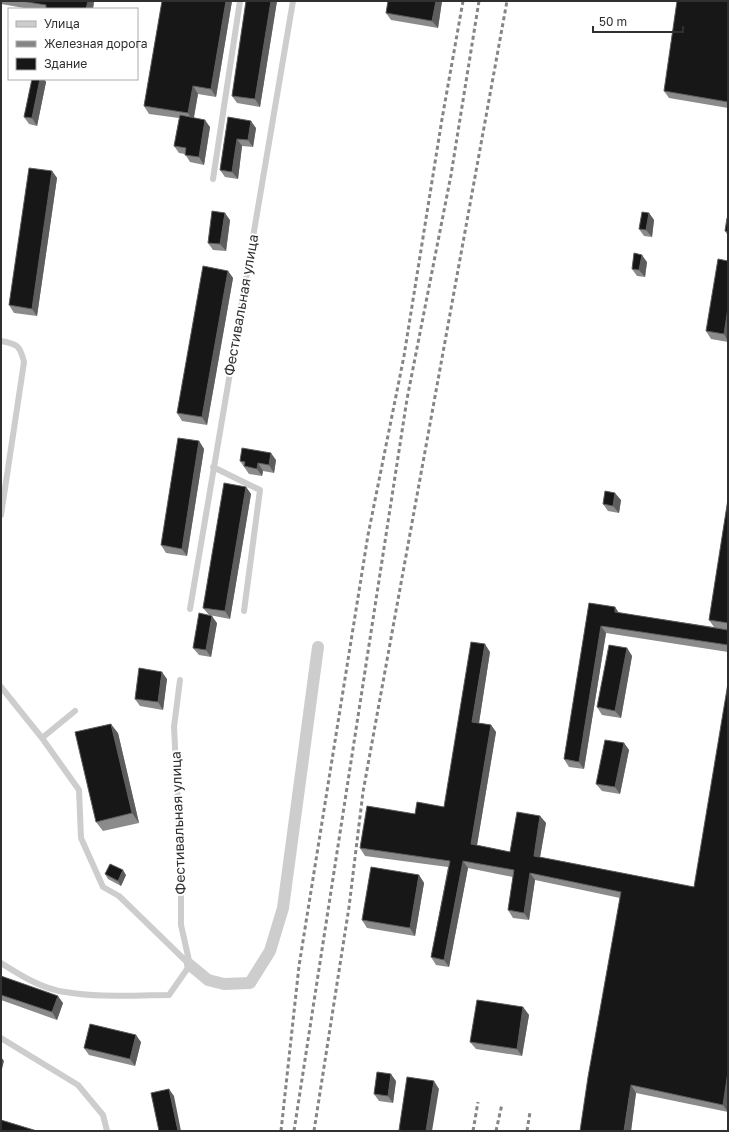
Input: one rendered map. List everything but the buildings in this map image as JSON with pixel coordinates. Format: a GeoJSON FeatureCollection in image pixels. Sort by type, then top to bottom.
{"type":"FeatureCollection","features":[{"type":"Feature","properties":{"kind":"street"},"geometry":{"type":"LineString","coordinates":[[190,965],[208,980],[224,984],[250,983],[270,951],[283,908],[318,647]]}},
{"type":"Feature","properties":{"kind":"lane"},"geometry":{"type":"LineString","coordinates":[[213,179],[240,1]]}},
{"type":"Feature","properties":{"kind":"lane","name":"Фестивальная улица"},"geometry":{"type":"LineString","coordinates":[[190,609],[293,1]]}},
{"type":"Feature","properties":{"kind":"lane"},"geometry":{"type":"LineString","coordinates":[[1,341],[15,344],[22,350],[24,362],[1,515]]}},
{"type":"Feature","properties":{"kind":"lane"},"geometry":{"type":"LineString","coordinates":[[213,467],[260,490],[244,611]]}},
{"type":"Feature","properties":{"kind":"lane","name":"Фестивальная улица"},"geometry":{"type":"LineString","coordinates":[[180,680],[174,727],[180,861],[181,925],[190,965]]}},
{"type":"Feature","properties":{"kind":"lane"},"geometry":{"type":"LineString","coordinates":[[1,687],[42,738],[79,790],[81,838],[103,887],[119,896],[190,965],[169,994],[116,996],[64,992],[31,981],[1,963]]}},
{"type":"Feature","properties":{"kind":"lane"},"geometry":{"type":"LineString","coordinates":[[42,738],[76,711]]}},
{"type":"Feature","properties":{"kind":"lane"},"geometry":{"type":"LineString","coordinates":[[1,1038],[78,1085],[103,1115],[107,1131]]}},
{"type":"Feature","properties":{"kind":"railway"},"geometry":{"type":"LineString","coordinates":[[281,1131],[299,966],[368,535],[404,356],[442,119],[463,1]]}},
{"type":"Feature","properties":{"kind":"railway"},"geometry":{"type":"LineString","coordinates":[[294,1131],[407,399],[451,175],[479,1]]}},
{"type":"Feature","properties":{"kind":"railway"},"geometry":{"type":"LineString","coordinates":[[314,1131],[349,907],[363,792],[507,1]]}},
{"type":"Feature","properties":{"kind":"railway"},"geometry":{"type":"LineString","coordinates":[[473,1131],[478,1102]]}},
{"type":"Feature","properties":{"kind":"railway"},"geometry":{"type":"LineString","coordinates":[[496,1131],[502,1104]]}},
{"type":"Feature","properties":{"kind":"railway"},"geometry":{"type":"LineString","coordinates":[[527,1131],[530,1112]]}}]}
